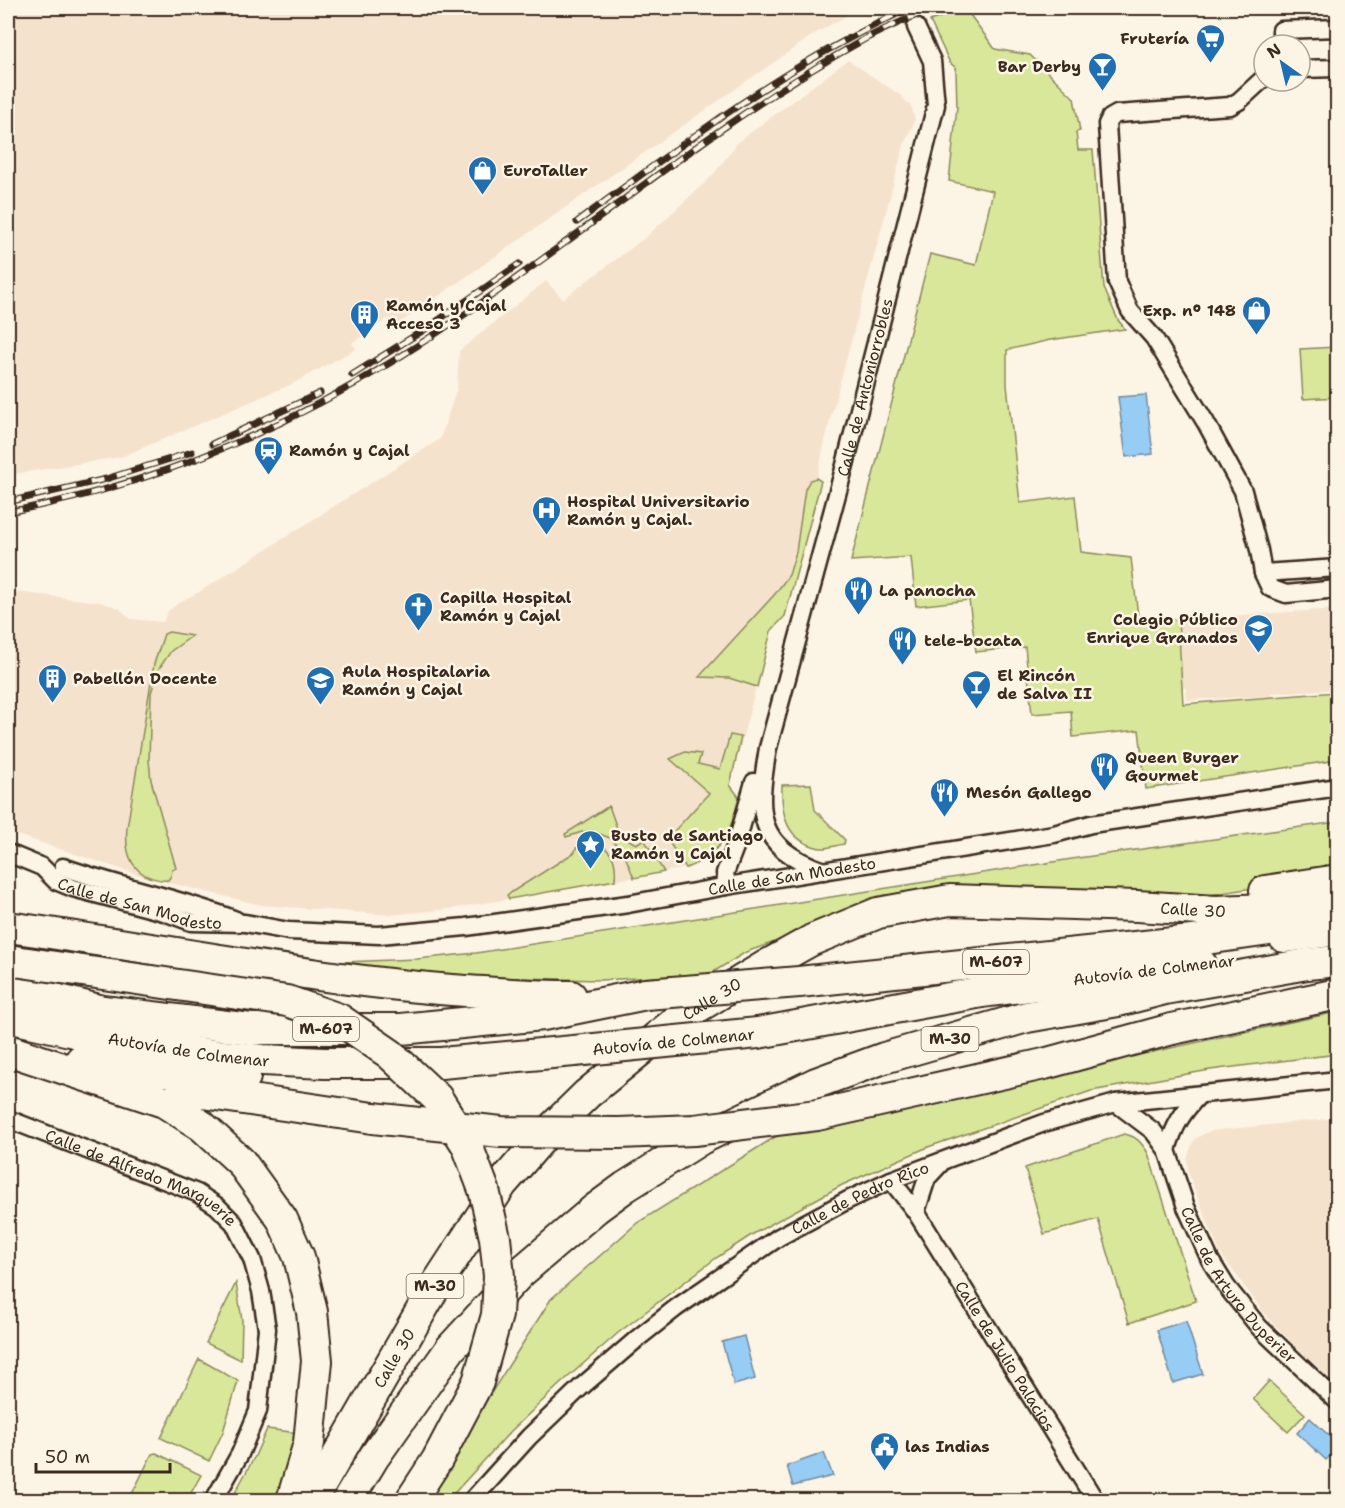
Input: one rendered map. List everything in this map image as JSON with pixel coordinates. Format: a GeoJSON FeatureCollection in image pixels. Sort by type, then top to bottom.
{"type":"FeatureCollection","features":[{"type":"Feature","properties":{"kind":"highway"},"geometry":{"type":"LineString","coordinates":[[1137,906],[1214,899],[1338,880]]}},
{"type":"Feature","properties":{"kind":"highway","name":"Calle 30"},"geometry":{"type":"LineString","coordinates":[[312,1500],[436,1285],[502,1184],[543,1137],[587,1094],[680,1018],[719,993],[812,940],[878,913],[950,900],[1215,911],[1338,903]]}},
{"type":"Feature","properties":{"kind":"highway"},"geometry":{"type":"LineString","coordinates":[[8,914],[98,940]]}},
{"type":"Feature","properties":{"kind":"highway","name":"Autovía de Colmenar"},"geometry":{"type":"LineString","coordinates":[[8,987],[103,1011],[251,1029],[401,1029],[543,1015],[646,994],[799,981],[1192,941],[1338,920]]}},
{"type":"Feature","properties":{"kind":"highway"},"geometry":{"type":"LineString","coordinates":[[8,927],[98,940],[232,964],[398,986],[545,996],[646,994]]}},
{"type":"Feature","properties":{"kind":"highway"},"geometry":{"type":"LineString","coordinates":[[1192,941],[1280,937],[1338,930]]}},
{"type":"Feature","properties":{"kind":"highway","name":"Autovía de Colmenar"},"geometry":{"type":"LineString","coordinates":[[8,1017],[79,1032],[223,1056],[324,1063],[441,1063],[758,1033],[982,992],[1338,947]]}},
{"type":"Feature","properties":{"kind":"highway"},"geometry":{"type":"LineString","coordinates":[[8,960],[287,1001],[339,1020],[390,1054],[437,1098],[466,1145],[484,1191],[495,1238],[499,1276],[497,1315],[478,1382],[437,1460],[411,1500]]}},
{"type":"Feature","properties":{"kind":"highway","name":"M-30"},"geometry":{"type":"LineString","coordinates":[[348,1500],[374,1457],[451,1348],[520,1273],[625,1187],[701,1138],[771,1103],[827,1079],[884,1058],[1027,1017],[1118,1001],[1165,989],[1306,964],[1338,961]]}},
{"type":"Feature","properties":{"kind":"highway"},"geometry":{"type":"LineString","coordinates":[[367,1500],[387,1468],[462,1368],[530,1289],[606,1221],[681,1169],[782,1118],[868,1083],[1034,1028],[1164,1002],[1338,976]]}},
{"type":"Feature","properties":{"kind":"highway"},"geometry":{"type":"LineString","coordinates":[[8,1049],[152,1085],[373,1118],[501,1131],[619,1133],[694,1130],[817,1116],[1044,1064],[1172,1029],[1338,994]]}},
{"type":"Feature","properties":{"kind":"highway"},"geometry":{"type":"LineString","coordinates":[[8,1049],[143,1069],[212,1076],[344,1075],[441,1063]]}},
{"type":"Feature","properties":{"kind":"highway"},"geometry":{"type":"LineString","coordinates":[[8,1049],[164,1102],[202,1126],[241,1162],[282,1219],[299,1257],[312,1312],[317,1361],[309,1443],[292,1500]]}},
{"type":"Feature","properties":{"kind":"street","name":"Calle de Antoniorrobles"},"geometry":{"type":"LineString","coordinates":[[825,871],[792,857],[777,843],[764,825],[760,802],[768,748],[845,465],[936,105],[932,61],[916,27]]}},
{"type":"Feature","properties":{"kind":"street"},"geometry":{"type":"LineString","coordinates":[[1281,33],[1281,30],[1338,28]]}},
{"type":"Feature","properties":{"kind":"street"},"geometry":{"type":"LineString","coordinates":[[1312,69],[1338,68]]}},
{"type":"Feature","properties":{"kind":"street"},"geometry":{"type":"LineString","coordinates":[[1252,89],[1230,106],[1117,114],[1110,118],[1107,124],[1117,282],[1130,311],[1154,339],[1206,423],[1243,491],[1257,540],[1263,573],[1270,588],[1286,594],[1338,589]]}},
{"type":"Feature","properties":{"kind":"street"},"geometry":{"type":"LineString","coordinates":[[1263,573],[1338,568]]}},
{"type":"Feature","properties":{"kind":"street","name":"Calle de Antoniorrobles"},"geometry":{"type":"LineString","coordinates":[[727,886],[725,873],[737,842],[754,782],[768,748]]}},
{"type":"Feature","properties":{"kind":"street","name":"Calle de San Modesto"},"geometry":{"type":"LineString","coordinates":[[60,874],[73,888],[164,912],[191,922],[245,923],[289,931],[379,935],[466,927],[628,904],[1054,834],[1091,824],[1338,787]]}},
{"type":"Feature","properties":{"kind":"street","name":"Calle de San Modesto"},"geometry":{"type":"LineString","coordinates":[[8,853],[60,874],[94,878],[198,906],[245,923]]}},
{"type":"Feature","properties":{"kind":"street","name":"Calle de Pedro Rico"},"geometry":{"type":"LineString","coordinates":[[472,1500],[529,1437],[580,1388],[638,1338],[676,1308],[779,1238],[848,1200],[891,1180],[1044,1123],[1116,1103],[1338,1080]]}},
{"type":"Feature","properties":{"kind":"street"},"geometry":{"type":"LineString","coordinates":[[1167,1149],[1175,1126],[1187,1107],[1199,1095]]}},
{"type":"Feature","properties":{"kind":"street","name":"Calle de Arturo Duperier"},"geometry":{"type":"LineString","coordinates":[[1116,1103],[1153,1131],[1167,1149],[1186,1207],[1210,1260],[1226,1286],[1286,1356],[1338,1402]]}},
{"type":"Feature","properties":{"kind":"street","name":"Calle de Alfredo Marqueríe"},"geometry":{"type":"LineString","coordinates":[[8,1119],[197,1193],[217,1206],[234,1223],[252,1259],[261,1292],[267,1329],[258,1411],[240,1454],[214,1500]]}},
{"type":"Feature","properties":{"kind":"street"},"geometry":{"type":"LineString","coordinates":[[916,1212],[927,1178],[943,1161]]}},
{"type":"Feature","properties":{"kind":"street","name":"Calle de Julio Palacios"},"geometry":{"type":"LineString","coordinates":[[891,1180],[916,1212],[1095,1500]]}},
{"type":"Feature","properties":{"kind":"shaded area"},"geometry":{"type":"Polygon","coordinates":[[[8,8],[860,8],[816,33],[394,327],[388,318],[352,343],[356,349],[292,384],[121,457],[8,475],[8,8]]]}},
{"type":"Feature","properties":{"kind":"shaded area","name":"Hospital Universitario Ramón y Cajal."},"geometry":{"type":"Polygon","coordinates":[[[848,60],[900,95],[911,106],[915,120],[904,145],[830,420],[785,616],[771,631],[730,785],[739,797],[733,823],[715,851],[702,862],[688,868],[451,909],[391,915],[261,905],[148,878],[8,832],[8,591],[100,602],[119,608],[131,619],[163,622],[168,611],[180,602],[440,439],[457,388],[459,351],[546,281],[563,299],[646,237],[712,176],[739,141],[848,60]]]}},
{"type":"Feature","properties":{"kind":"shaded area","name":"Colegio Público Enrique Granados"},"geometry":{"type":"Polygon","coordinates":[[[1337,609],[1337,689],[1271,693],[1271,696],[1187,700],[1186,688],[1183,688],[1178,619],[1337,609]]]}},
{"type":"Feature","properties":{"kind":"shaded area"},"geometry":{"type":"Polygon","coordinates":[[[1338,1118],[1337,1385],[1267,1317],[1220,1253],[1188,1173],[1187,1159],[1196,1138],[1210,1131],[1338,1118]]]}},
{"type":"Feature","properties":{"kind":"green space"},"geometry":{"type":"Polygon","coordinates":[[[965,8],[995,49],[1030,55],[1074,98],[1080,131],[1076,132],[1078,150],[1093,150],[1104,288],[1118,320],[1125,329],[1050,340],[1007,350],[1007,385],[1020,503],[1075,496],[1081,552],[1131,558],[1139,624],[1178,619],[1183,704],[1337,692],[1337,760],[1146,789],[1139,730],[1073,737],[1071,711],[1032,714],[1025,647],[976,652],[969,600],[916,606],[911,557],[851,561],[930,254],[976,265],[993,191],[949,181],[957,107],[956,72],[930,21],[965,8]]]}},
{"type":"Feature","properties":{"kind":"green space"},"geometry":{"type":"Polygon","coordinates":[[[1337,347],[1337,397],[1303,399],[1300,349],[1337,347]]]}},
{"type":"Feature","properties":{"kind":"green space"},"geometry":{"type":"Polygon","coordinates":[[[816,478],[821,481],[785,616],[771,631],[757,687],[729,678],[699,677],[775,594],[789,575],[796,552],[805,489],[810,480],[816,478]]]}},
{"type":"Feature","properties":{"kind":"green space"},"geometry":{"type":"Polygon","coordinates":[[[169,632],[192,636],[171,651],[158,670],[151,693],[149,760],[151,780],[176,868],[172,870],[168,880],[163,880],[149,877],[132,863],[128,850],[127,828],[154,664],[164,634],[169,632]]]}},
{"type":"Feature","properties":{"kind":"green space"},"geometry":{"type":"Polygon","coordinates":[[[730,735],[741,737],[730,785],[739,797],[732,821],[716,849],[686,868],[667,839],[709,793],[670,759],[685,752],[701,754],[698,764],[720,769],[730,735]]]}},
{"type":"Feature","properties":{"kind":"green space"},"geometry":{"type":"Polygon","coordinates":[[[811,784],[815,810],[845,840],[844,844],[823,848],[809,845],[793,833],[788,825],[783,807],[782,785],[811,784]]]}},
{"type":"Feature","properties":{"kind":"green space"},"geometry":{"type":"Polygon","coordinates":[[[609,806],[619,834],[636,844],[644,839],[664,872],[634,878],[623,851],[610,838],[592,831],[566,837],[565,834],[609,806]]]}},
{"type":"Feature","properties":{"kind":"green space"},"geometry":{"type":"Polygon","coordinates":[[[1337,822],[1337,875],[1195,897],[861,912],[746,952],[710,974],[600,980],[485,977],[341,965],[343,962],[417,959],[476,953],[1078,858],[1337,822]]]}},
{"type":"Feature","properties":{"kind":"green space"},"geometry":{"type":"Polygon","coordinates":[[[588,843],[596,844],[611,854],[615,865],[615,880],[509,899],[507,895],[575,852],[576,848],[588,843]]]}},
{"type":"Feature","properties":{"kind":"green space"},"geometry":{"type":"Polygon","coordinates":[[[1337,1012],[1337,1054],[1210,1070],[1091,1091],[928,1147],[842,1185],[753,1234],[716,1258],[618,1333],[558,1386],[510,1432],[448,1500],[423,1500],[551,1299],[637,1223],[775,1137],[923,1083],[927,1101],[1337,1012]]]}},
{"type":"Feature","properties":{"kind":"green space"},"geometry":{"type":"Polygon","coordinates":[[[1124,1134],[1138,1140],[1148,1153],[1196,1301],[1129,1323],[1098,1219],[1044,1234],[1025,1168],[1124,1134]]]}},
{"type":"Feature","properties":{"kind":"green space"},"geometry":{"type":"Polygon","coordinates":[[[236,1283],[242,1320],[241,1360],[206,1343],[236,1283]]]}},
{"type":"Feature","properties":{"kind":"green space"},"geometry":{"type":"Polygon","coordinates":[[[199,1359],[238,1381],[223,1432],[209,1461],[161,1438],[199,1359]]]}},
{"type":"Feature","properties":{"kind":"green space"},"geometry":{"type":"Polygon","coordinates":[[[1269,1381],[1305,1414],[1288,1432],[1253,1399],[1269,1381]]]}},
{"type":"Feature","properties":{"kind":"green space"},"geometry":{"type":"Polygon","coordinates":[[[267,1429],[298,1433],[278,1500],[231,1500],[255,1456],[267,1429]]]}},
{"type":"Feature","properties":{"kind":"green space"},"geometry":{"type":"Polygon","coordinates":[[[156,1453],[201,1475],[187,1500],[129,1500],[152,1454],[156,1453]]]}},
{"type":"Feature","properties":{"kind":"water"},"geometry":{"type":"Polygon","coordinates":[[[1146,395],[1153,454],[1126,457],[1118,397],[1146,395]]]}},
{"type":"Feature","properties":{"kind":"water"},"geometry":{"type":"Polygon","coordinates":[[[1186,1321],[1203,1374],[1173,1383],[1157,1330],[1186,1321]]]}},
{"type":"Feature","properties":{"kind":"water"},"geometry":{"type":"Polygon","coordinates":[[[744,1336],[755,1379],[734,1385],[722,1342],[744,1336]]]}},
{"type":"Feature","properties":{"kind":"water"},"geometry":{"type":"Polygon","coordinates":[[[1310,1418],[1337,1443],[1337,1455],[1334,1452],[1326,1460],[1297,1433],[1310,1418]]]}},
{"type":"Feature","properties":{"kind":"water"},"geometry":{"type":"Polygon","coordinates":[[[824,1453],[833,1476],[793,1486],[787,1466],[824,1453]]]}},
{"type":"Feature","properties":{"kind":"tunnel"},"geometry":{"type":"LineString","coordinates":[[908,8],[916,27]]}},
{"type":"Feature","properties":{"kind":"railway"},"geometry":{"type":"LineString","coordinates":[[577,222],[776,81],[831,48],[909,8]]}},
{"type":"Feature","properties":{"kind":"railway"},"geometry":{"type":"LineString","coordinates":[[8,512],[109,488],[208,454],[302,412],[348,387],[453,322],[685,155],[803,75],[873,35],[933,8]]}},
{"type":"Feature","properties":{"kind":"railway"},"geometry":{"type":"LineString","coordinates":[[352,375],[427,328],[519,264]]}},
{"type":"Feature","properties":{"kind":"railway"},"geometry":{"type":"LineString","coordinates":[[212,444],[320,393]]}},
{"type":"Feature","properties":{"kind":"railway"},"geometry":{"type":"LineString","coordinates":[[8,502],[106,479],[192,452]]}},
{"type":"Feature","properties":{"kind":"place","name":"Frutería"},"geometry":{"type":"Point","coordinates":[1210,64]}},
{"type":"Feature","properties":{"kind":"place","name":"Bar Derby"},"geometry":{"type":"Point","coordinates":[1102,92]}},
{"type":"Feature","properties":{"kind":"place","name":"EuroTaller"},"geometry":{"type":"Point","coordinates":[482,196]}},
{"type":"Feature","properties":{"kind":"place","name":"Exp. nº 148"},"geometry":{"type":"Point","coordinates":[1257,336]}},
{"type":"Feature","properties":{"kind":"place","name":"Ramón y Cajal Acceso 3"},"geometry":{"type":"Point","coordinates":[365,340]}},
{"type":"Feature","properties":{"kind":"place","name":"Ramón y Cajal"},"geometry":{"type":"Point","coordinates":[268,476]}},
{"type":"Feature","properties":{"kind":"place","name":"Hospital Universitario Ramón y Cajal."},"geometry":{"type":"Point","coordinates":[546,536]}},
{"type":"Feature","properties":{"kind":"place","name":"La panocha"},"geometry":{"type":"Point","coordinates":[858,616]}},
{"type":"Feature","properties":{"kind":"place","name":"Capilla Hospital Ramón y Cajal"},"geometry":{"type":"Point","coordinates":[419,632]}},
{"type":"Feature","properties":{"kind":"place","name":"Colegio Público Enrique Granados"},"geometry":{"type":"Point","coordinates":[1259,654]}},
{"type":"Feature","properties":{"kind":"place","name":"tele-bocata"},"geometry":{"type":"Point","coordinates":[903,666]}},
{"type":"Feature","properties":{"kind":"place","name":"Pabellón Docente"},"geometry":{"type":"Point","coordinates":[52,704]}},
{"type":"Feature","properties":{"kind":"place","name":"Aula Hospitalaria Ramón y Cajal"},"geometry":{"type":"Point","coordinates":[321,706]}},
{"type":"Feature","properties":{"kind":"place","name":"El Rincón de Salva II"},"geometry":{"type":"Point","coordinates":[976,710]}},
{"type":"Feature","properties":{"kind":"place","name":"Queen Burger Gourmet"},"geometry":{"type":"Point","coordinates":[1104,792]}},
{"type":"Feature","properties":{"kind":"place","name":"Mesón Gallego"},"geometry":{"type":"Point","coordinates":[945,818]}},
{"type":"Feature","properties":{"kind":"place","name":"Busto de Santiago Ramón y Cajal"},"geometry":{"type":"Point","coordinates":[590,870]}},
{"type":"Feature","properties":{"kind":"place","name":"las Indias"},"geometry":{"type":"Point","coordinates":[884,1472]}}]}
